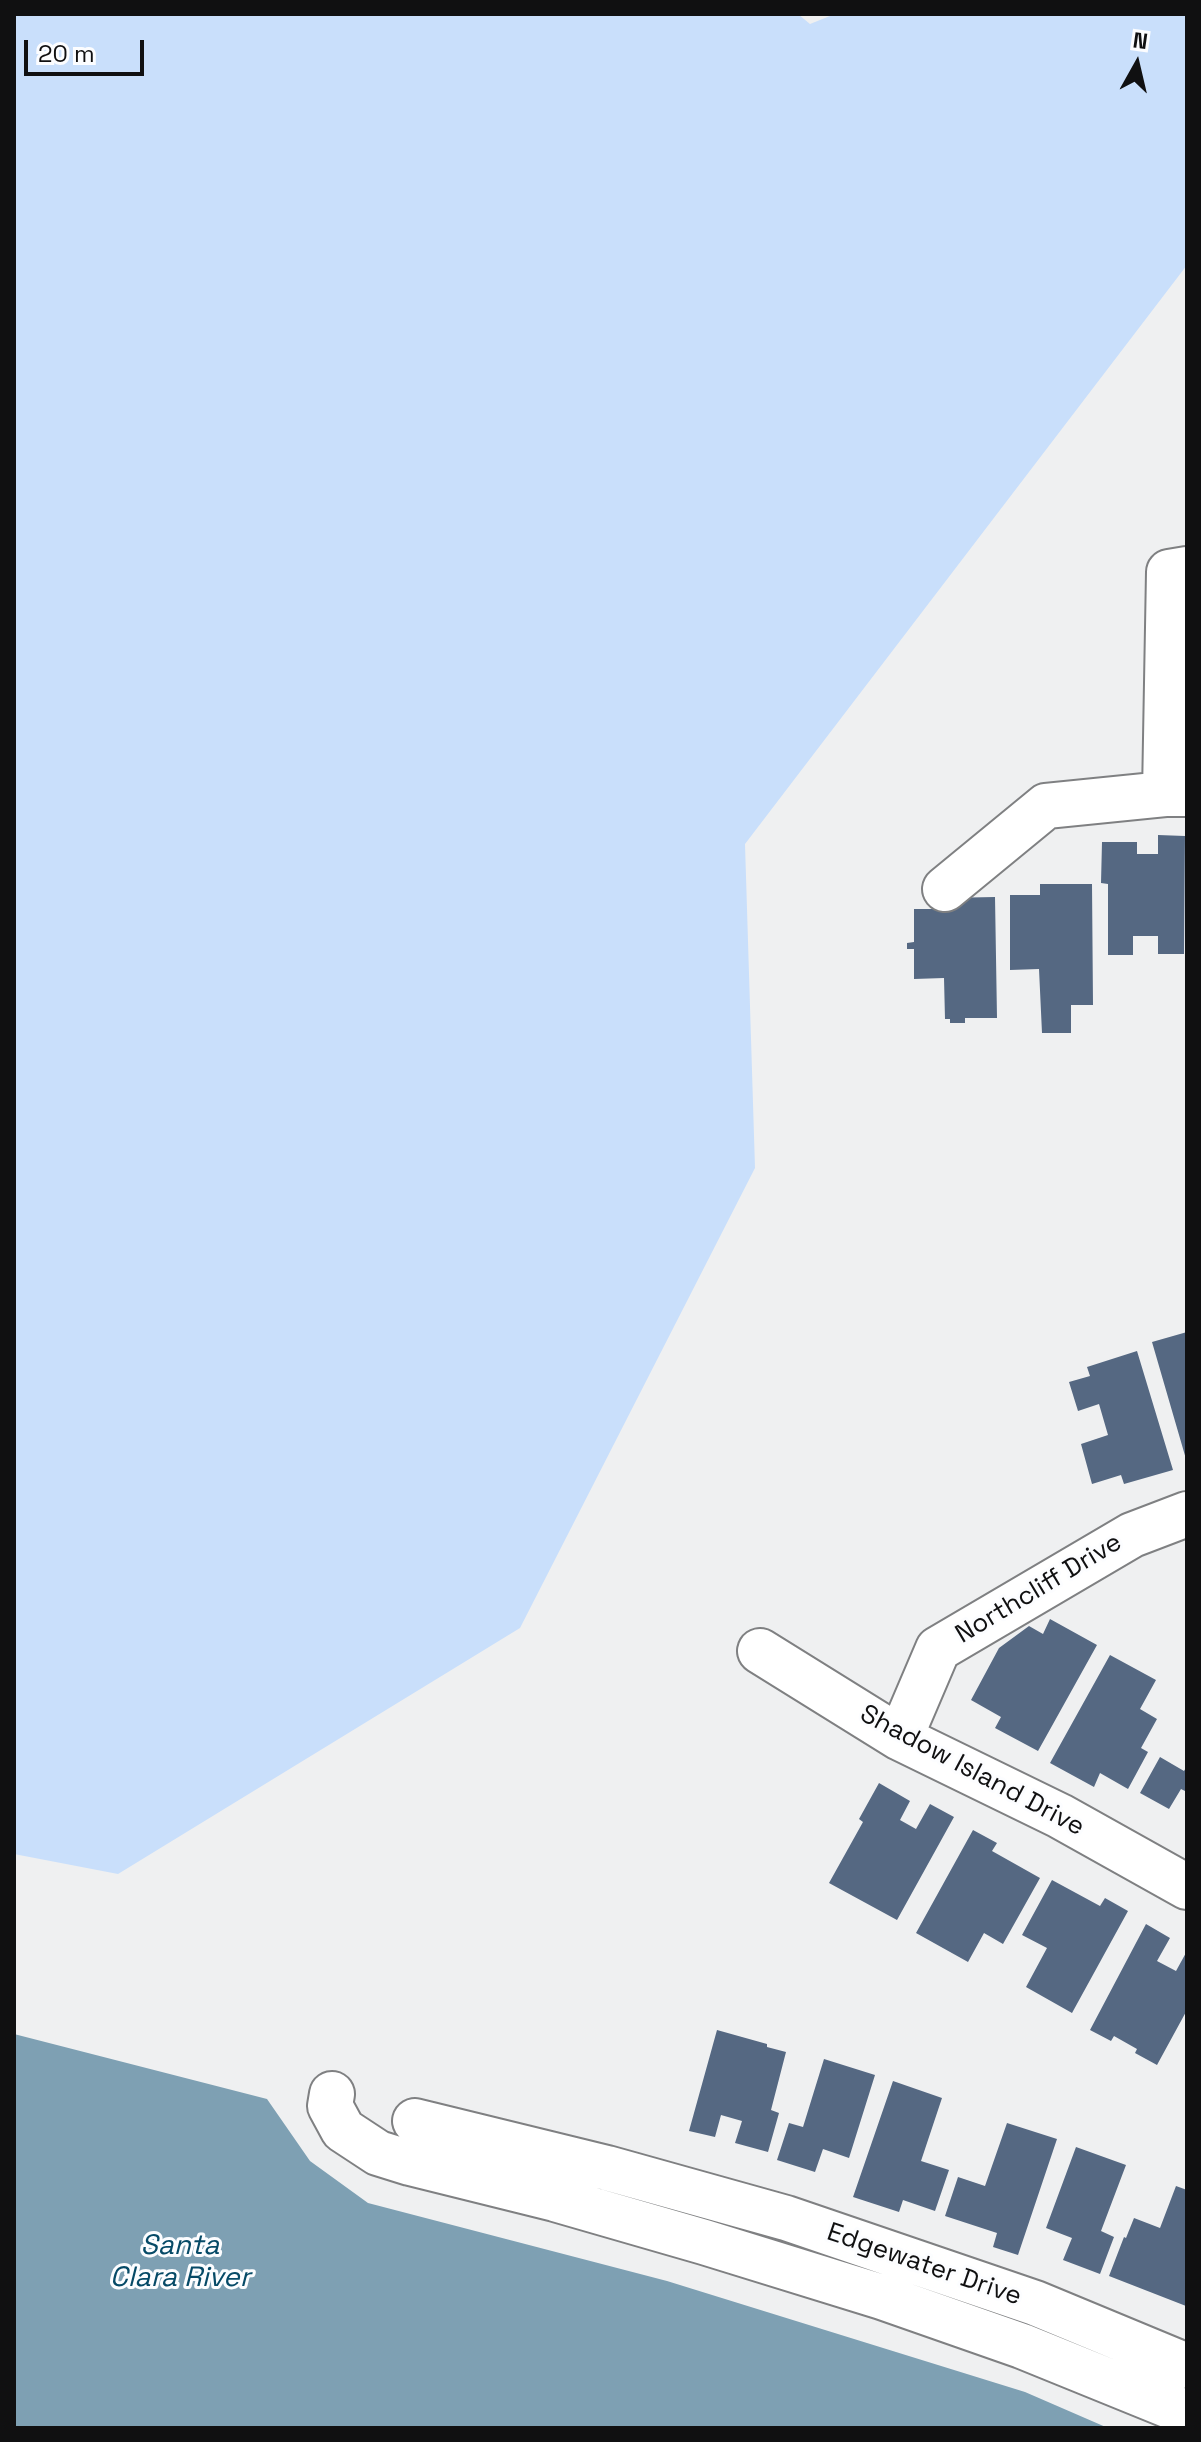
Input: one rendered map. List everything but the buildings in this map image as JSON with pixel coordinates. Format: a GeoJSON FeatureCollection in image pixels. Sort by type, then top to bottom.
{"type":"FeatureCollection","features":[{"type":"Feature","properties":{"kind":"street"},"geometry":{"type":"LineString","coordinates":[[945,889],[1046,806],[1176,794],[1169,572],[1187,569]]}},
{"type":"Feature","properties":{"kind":"street","name":"Northcliff Drive"},"geometry":{"type":"LineString","coordinates":[[900,1738],[938,1649],[1132,1535],[1187,1514]]}},
{"type":"Feature","properties":{"kind":"street","name":"Shadow Island Drive"},"geometry":{"type":"LineString","coordinates":[[760,1651],[900,1738],[1060,1816],[1187,1887]]}},
{"type":"Feature","properties":{"kind":"street"},"geometry":{"type":"LineString","coordinates":[[332,2094],[330,2106],[343,2130],[378,2153],[555,2199],[882,2297],[1022,2346],[1187,2413]]}},
{"type":"Feature","properties":{"kind":"street","name":"Edgewater Drive"},"geometry":{"type":"LineString","coordinates":[[415,2121],[655,2180],[786,2218],[1035,2303],[1187,2366]]}},
{"type":"Feature","properties":{"kind":"shaded area"},"geometry":{"type":"Polygon","coordinates":[[[14,14],[798,14],[810,24],[835,14],[1187,14],[1187,265],[745,844],[755,1168],[520,1628],[118,1874],[14,1854],[14,14]]]}},
{"type":"Feature","properties":{"kind":"water","name":"Santa Clara River"},"geometry":{"type":"Polygon","coordinates":[[[14,2034],[267,2099],[310,2161],[368,2203],[667,2281],[1025,2392],[1108,2428],[14,2428],[14,2034]]]}}]}
